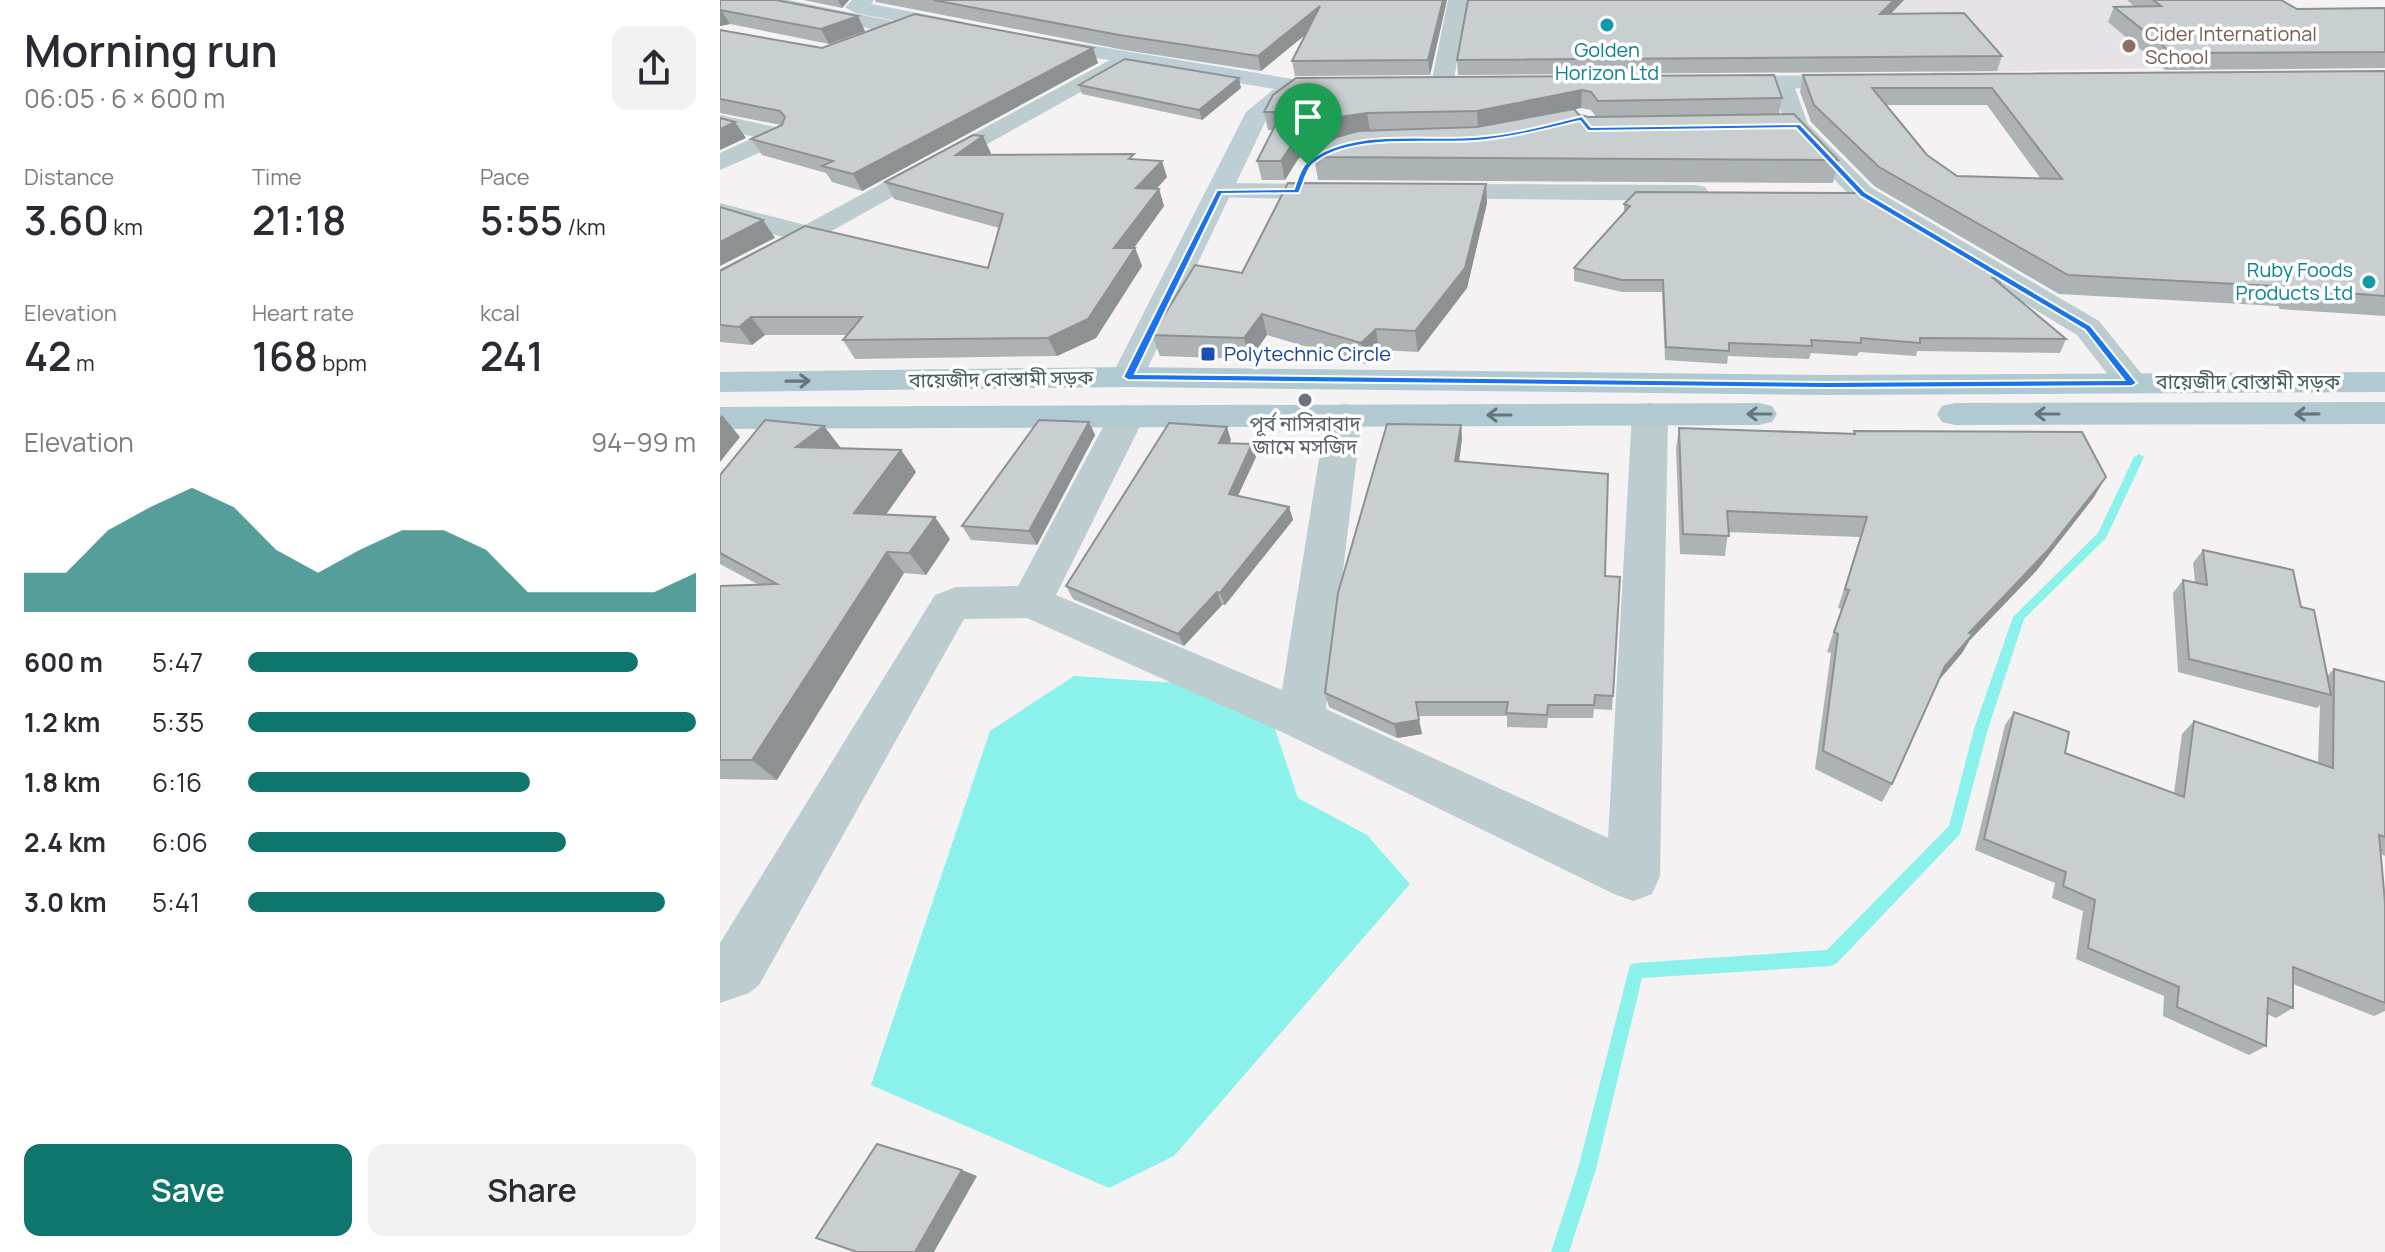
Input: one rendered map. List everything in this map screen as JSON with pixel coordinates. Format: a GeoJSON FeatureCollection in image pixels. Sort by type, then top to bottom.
{"type":"FeatureCollection","features":[{"type":"Feature","properties":{"kind":"main road"},"geometry":{"type":"LineString","coordinates":[[864,0],[855,7],[983,32]]}},
{"type":"Feature","properties":{"kind":"main road"},"geometry":{"type":"LineString","coordinates":[[1014,38],[1293,86],[1368,85]]}},
{"type":"Feature","properties":{"kind":"main road"},"geometry":{"type":"LineString","coordinates":[[1689,83],[1884,82]]}},
{"type":"Feature","properties":{"kind":"main road"},"geometry":{"type":"LineString","coordinates":[[1128,396],[1219,191],[1258,112],[1293,86]]}},
{"type":"Feature","properties":{"kind":"main road","name":"বায়েজীদ বোস্তামী সড়ক"},"geometry":{"type":"LineString","coordinates":[[720,382],[1128,396],[1344,415],[2385,413]]}},
{"type":"Feature","properties":{"kind":"main road","name":"বায়েজীদ বোস্তামী সড়ক"},"geometry":{"type":"LineString","coordinates":[[720,418],[1128,396],[1827,385],[2385,382]]}},
{"type":"Feature","properties":{"kind":"street"},"geometry":{"type":"LineString","coordinates":[[759,0],[897,28]]}},
{"type":"Feature","properties":{"kind":"street"},"geometry":{"type":"LineString","coordinates":[[1442,84],[1458,0]]}},
{"type":"Feature","properties":{"kind":"street"},"geometry":{"type":"LineString","coordinates":[[861,43],[919,20]]}},
{"type":"Feature","properties":{"kind":"street"},"geometry":{"type":"LineString","coordinates":[[720,281],[1123,59]]}},
{"type":"Feature","properties":{"kind":"street"},"geometry":{"type":"LineString","coordinates":[[1782,83],[1797,126],[1863,194],[2088,328],[2132,383]]}},
{"type":"Feature","properties":{"kind":"street"},"geometry":{"type":"LineString","coordinates":[[720,122],[780,135],[720,162]]}},
{"type":"Feature","properties":{"kind":"street"},"geometry":{"type":"LineString","coordinates":[[1768,126],[1797,126]]}},
{"type":"Feature","properties":{"kind":"street"},"geometry":{"type":"LineString","coordinates":[[1297,192],[1308,165]]}},
{"type":"Feature","properties":{"kind":"street"},"geometry":{"type":"LineString","coordinates":[[1219,191],[1375,192]]}},
{"type":"Feature","properties":{"kind":"street"},"geometry":{"type":"LineString","coordinates":[[1407,192],[1721,193]]}},
{"type":"Feature","properties":{"kind":"street"},"geometry":{"type":"LineString","coordinates":[[1831,194],[1863,194]]}},
{"type":"Feature","properties":{"kind":"street"},"geometry":{"type":"LineString","coordinates":[[720,211],[808,235]]}},
{"type":"Feature","properties":{"kind":"street"},"geometry":{"type":"LineString","coordinates":[[1031,602],[1128,396]]}},
{"type":"Feature","properties":{"kind":"street"},"geometry":{"type":"LineString","coordinates":[[720,974],[729,973],[739,965],[950,606],[956,603],[1031,602],[1301,719],[1633,876],[1650,414]]}},
{"type":"Feature","properties":{"kind":"street"},"geometry":{"type":"LineString","coordinates":[[1301,719],[1344,415]]}},
{"type":"Feature","properties":{"kind":"street"},"geometry":{"type":"LineString","coordinates":[[755,448],[781,416]]}},
{"type":"Feature","properties":{"kind":"shaded area","name":"Cider International School"},"geometry":{"type":"Polygon","coordinates":[[[1880,0],[2269,0],[2373,63],[1932,73],[1880,0]]]}},
{"type":"Feature","properties":{"kind":"water"},"geometry":{"type":"Polygon","coordinates":[[[1074,676],[1207,685],[1270,714],[1298,798],[1367,835],[1410,884],[1174,1156],[1109,1188],[871,1085],[990,731],[1074,676]]]}},
{"type":"Feature","properties":{"kind":"building"},"geometry":{"type":"Polygon","coordinates":[[[720,0],[776,0],[858,16],[821,29],[720,10],[720,0]]]}},
{"type":"Feature","properties":{"kind":"building"},"geometry":{"type":"Polygon","coordinates":[[[933,0],[1443,0],[1428,60],[1292,61],[1320,6],[1258,56],[1119,35],[933,0]]]}},
{"type":"Feature","properties":{"kind":"building"},"geometry":{"type":"Polygon","coordinates":[[[1468,0],[1894,0],[1880,14],[1964,13],[2002,56],[1457,60],[1468,0]]]}},
{"type":"Feature","properties":{"kind":"building"},"geometry":{"type":"Polygon","coordinates":[[[2153,0],[2281,0],[2297,9],[2385,8],[2385,52],[2172,53],[2114,7],[2161,6],[2153,0]]]}},
{"type":"Feature","properties":{"kind":"building"},"geometry":{"type":"Polygon","coordinates":[[[915,14],[1093,48],[853,174],[822,166],[833,161],[751,139],[782,125],[785,117],[780,111],[720,99],[720,30],[822,48],[915,14]]]}},
{"type":"Feature","properties":{"kind":"building"},"geometry":{"type":"Polygon","coordinates":[[[1125,59],[1239,78],[1199,110],[1079,85],[1125,59]]]}},
{"type":"Feature","properties":{"kind":"building"},"geometry":{"type":"Polygon","coordinates":[[[2385,71],[2385,296],[2291,287],[2068,275],[1879,167],[1814,105],[1803,75],[2385,71]],[[1872,88],[1927,155],[1957,176],[2062,179],[1992,88],[1872,88]]]}},
{"type":"Feature","properties":{"kind":"building"},"geometry":{"type":"Polygon","coordinates":[[[1774,75],[1782,98],[1598,101],[1591,92],[1582,90],[1477,111],[1367,113],[1340,117],[1314,127],[1294,141],[1281,161],[1257,161],[1282,112],[1264,112],[1273,95],[1296,78],[1774,75]]]}},
{"type":"Feature","properties":{"kind":"building"},"geometry":{"type":"Polygon","coordinates":[[[1574,109],[1579,115],[1589,117],[1794,114],[1838,160],[1314,157],[1321,147],[1337,137],[1358,131],[1477,127],[1574,109]]]}},
{"type":"Feature","properties":{"kind":"building"},"geometry":{"type":"Polygon","coordinates":[[[720,118],[735,122],[720,129],[720,118]]]}},
{"type":"Feature","properties":{"kind":"building"},"geometry":{"type":"Polygon","coordinates":[[[973,135],[983,136],[956,155],[1134,154],[1129,159],[1162,161],[1136,188],[1159,189],[1114,248],[1135,248],[1088,319],[1048,338],[843,340],[862,317],[751,317],[739,327],[720,325],[720,271],[805,226],[988,268],[1003,214],[885,182],[973,135]]]}},
{"type":"Feature","properties":{"kind":"building"},"geometry":{"type":"Polygon","coordinates":[[[1288,183],[1486,184],[1465,268],[1415,331],[1376,329],[1361,343],[1262,314],[1244,338],[1152,335],[1195,265],[1242,273],[1288,183]]]}},
{"type":"Feature","properties":{"kind":"building"},"geometry":{"type":"Polygon","coordinates":[[[1636,192],[1859,193],[2004,278],[1993,278],[2066,339],[1920,338],[1920,343],[1861,338],[1861,343],[1811,340],[1812,346],[1729,343],[1729,351],[1666,347],[1663,280],[1622,280],[1574,268],[1630,206],[1624,204],[1636,192]]]}},
{"type":"Feature","properties":{"kind":"building"},"geometry":{"type":"Polygon","coordinates":[[[720,207],[763,220],[720,242],[720,207]]]}},
{"type":"Feature","properties":{"kind":"building"},"geometry":{"type":"Polygon","coordinates":[[[765,420],[824,426],[796,447],[901,450],[854,513],[935,517],[909,553],[887,552],[752,760],[720,760],[720,586],[777,584],[720,553],[720,475],[765,420]]]}},
{"type":"Feature","properties":{"kind":"building"},"geometry":{"type":"Polygon","coordinates":[[[1039,420],[1089,422],[1029,531],[962,526],[1039,420]]]}},
{"type":"Feature","properties":{"kind":"building"},"geometry":{"type":"Polygon","coordinates":[[[1169,423],[1227,427],[1219,443],[1252,444],[1229,494],[1289,507],[1220,593],[1217,592],[1178,634],[1066,586],[1169,423]]]}},
{"type":"Feature","properties":{"kind":"building"},"geometry":{"type":"Polygon","coordinates":[[[1387,424],[1461,425],[1455,461],[1608,474],[1605,576],[1620,577],[1613,696],[1595,695],[1594,705],[1548,705],[1547,715],[1506,713],[1508,702],[1416,702],[1419,720],[1394,724],[1325,693],[1338,593],[1387,424]]]}},
{"type":"Feature","properties":{"kind":"building"},"geometry":{"type":"Polygon","coordinates":[[[1679,428],[1855,434],[1854,431],[2082,432],[2106,477],[2048,550],[1969,633],[1973,634],[1945,666],[1892,784],[1823,751],[1838,634],[1834,632],[1849,590],[1845,589],[1867,517],[1727,511],[1729,536],[1683,534],[1679,428]]]}},
{"type":"Feature","properties":{"kind":"building"},"geometry":{"type":"Polygon","coordinates":[[[2203,550],[2293,570],[2301,607],[2314,610],[2331,695],[2189,659],[2183,580],[2207,585],[2203,550]]]}},
{"type":"Feature","properties":{"kind":"building"},"geometry":{"type":"Polygon","coordinates":[[[2334,669],[2385,682],[2385,837],[2379,835],[2385,902],[2385,1003],[2293,967],[2293,1008],[2268,998],[2266,1046],[2177,1007],[2179,987],[2088,948],[2095,900],[2063,886],[2066,872],[1984,839],[2014,712],[2069,732],[2065,753],[2184,797],[2194,721],[2333,768],[2334,669]]]}},
{"type":"Feature","properties":{"kind":"building"},"geometry":{"type":"Polygon","coordinates":[[[877,1144],[962,1170],[915,1252],[857,1252],[816,1238],[877,1144]]]}},
{"type":"Feature","properties":{"kind":"waterway"},"geometry":{"type":"LineString","coordinates":[[1560,1252],[1587,1169],[1636,971],[1831,958],[1955,829],[1981,729],[2019,617],[2102,535],[2139,457]]}},
{"type":"Feature","properties":{"kind":"place","name":"Golden Horizon Ltd"},"geometry":{"type":"Point","coordinates":[1607,25]}},
{"type":"Feature","properties":{"kind":"place","name":"Cider International School"},"geometry":{"type":"Point","coordinates":[2129,46]}},
{"type":"Feature","properties":{"kind":"place","name":"Ruby Foods Products Ltd"},"geometry":{"type":"Point","coordinates":[2369,282]}},
{"type":"Feature","properties":{"kind":"place","name":"Polytechnic Circle"},"geometry":{"type":"Point","coordinates":[1208,354]}},
{"type":"Feature","properties":{"kind":"place","name":"পূর্ব নাসিরাবাদ জামে মসজিদ"},"geometry":{"type":"Point","coordinates":[1305,400]}},
{"type":"Feature","properties":{"kind":"route"},"geometry":{"type":"LineString","coordinates":[[1582,118],[1588,129],[1797,126],[1863,194],[2088,328],[2132,383],[1827,385],[1128,377],[1219,191],[1297,192],[1308,165],[1334,150],[1371,142],[1474,139],[1517,134],[1582,118]]}}]}
